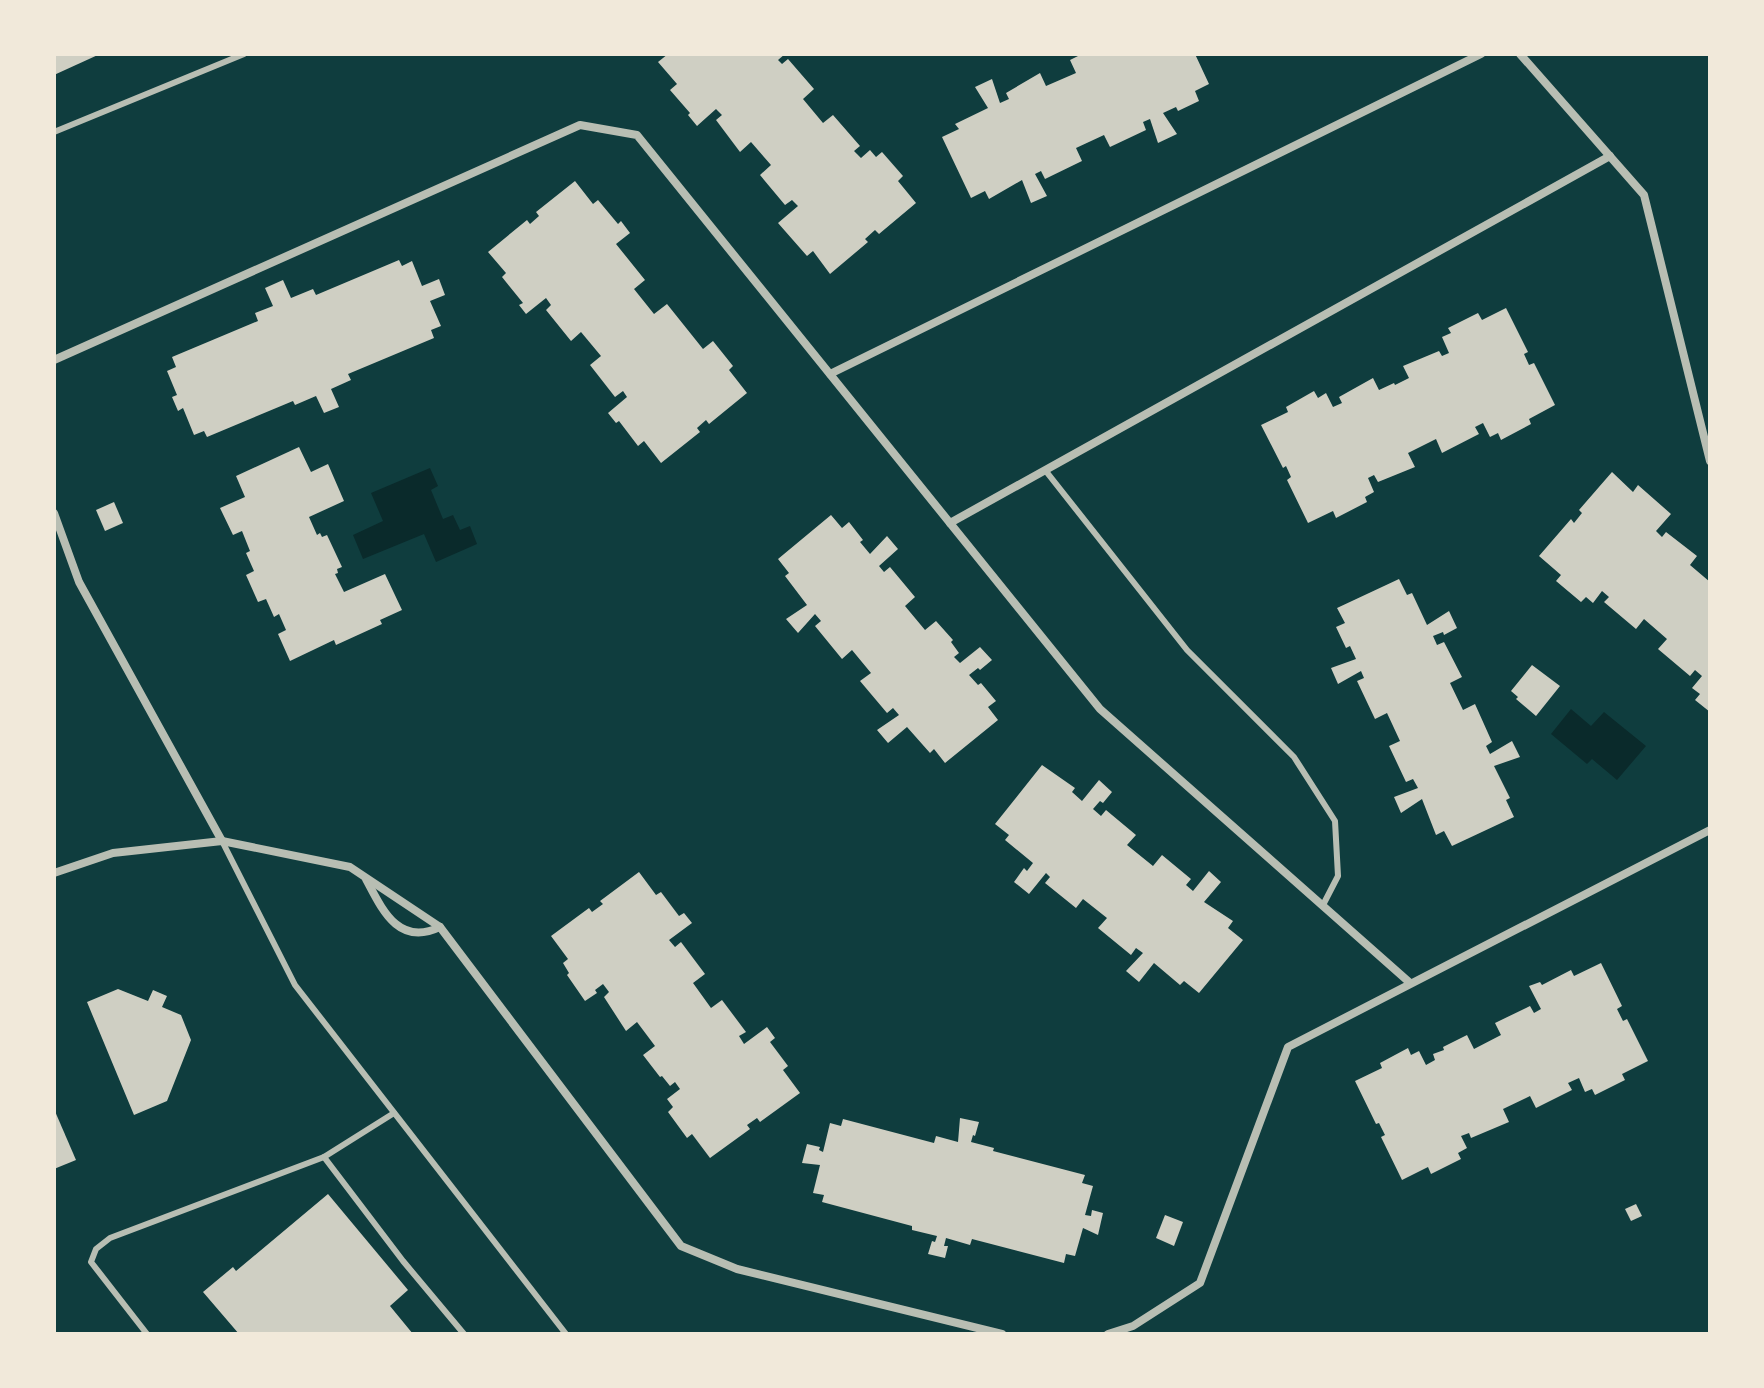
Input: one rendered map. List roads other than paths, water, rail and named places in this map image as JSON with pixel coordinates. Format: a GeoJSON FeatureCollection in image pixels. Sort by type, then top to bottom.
{"type":"FeatureCollection","features":[{"type":"Feature","properties":{"kind":"street"},"geometry":{"type":"LineString","coordinates":[[830,374],[1481,54]]}},
{"type":"Feature","properties":{"kind":"street"},"geometry":{"type":"LineString","coordinates":[[1520,54],[1644,195],[1710,461]]}},
{"type":"Feature","properties":{"kind":"street"},"geometry":{"type":"LineString","coordinates":[[54,360],[580,125],[637,135],[1100,709],[1409,982]]}},
{"type":"Feature","properties":{"kind":"street"},"geometry":{"type":"LineString","coordinates":[[950,523],[1610,156]]}},
{"type":"Feature","properties":{"kind":"street"},"geometry":{"type":"LineString","coordinates":[[54,513],[79,582],[222,841]]}},
{"type":"Feature","properties":{"kind":"street"},"geometry":{"type":"LineString","coordinates":[[1108,1334],[1133,1326],[1200,1283],[1288,1047],[1409,982],[1710,830]]}},
{"type":"Feature","properties":{"kind":"street"},"geometry":{"type":"LineString","coordinates":[[54,873],[113,853],[222,841],[350,867],[440,927],[681,1246],[737,1269],[1002,1334]]}},
{"type":"Feature","properties":{"kind":"street"},"geometry":{"type":"LineString","coordinates":[[366,878],[382,909],[395,925],[407,931],[428,932],[440,927]]}},
{"type":"Feature","properties":{"kind":"lane"},"geometry":{"type":"LineString","coordinates":[[54,132],[244,54]]}},
{"type":"Feature","properties":{"kind":"lane"},"geometry":{"type":"LineString","coordinates":[[1045,470],[1187,650],[1294,757],[1335,821],[1338,876],[1323,905]]}},
{"type":"Feature","properties":{"kind":"lane"},"geometry":{"type":"LineString","coordinates":[[222,841],[295,985],[566,1334]]}},
{"type":"Feature","properties":{"kind":"lane"},"geometry":{"type":"LineString","coordinates":[[147,1334],[91,1262],[96,1249],[110,1238],[324,1157],[394,1113]]}},
{"type":"Feature","properties":{"kind":"lane"},"geometry":{"type":"LineString","coordinates":[[324,1157],[403,1261],[464,1334]]}},
{"type":"Feature","properties":{"kind":"water"},"geometry":{"type":"Polygon","coordinates":[[[430,468],[438,486],[431,490],[443,519],[453,515],[460,530],[470,526],[477,544],[436,562],[424,534],[363,559],[353,535],[383,521],[371,493],[430,468]]]}},
{"type":"Feature","properties":{"kind":"water"},"geometry":{"type":"Polygon","coordinates":[[[1571,709],[1591,726],[1604,712],[1646,746],[1617,780],[1592,759],[1587,764],[1551,734],[1571,709]]]}}]}
